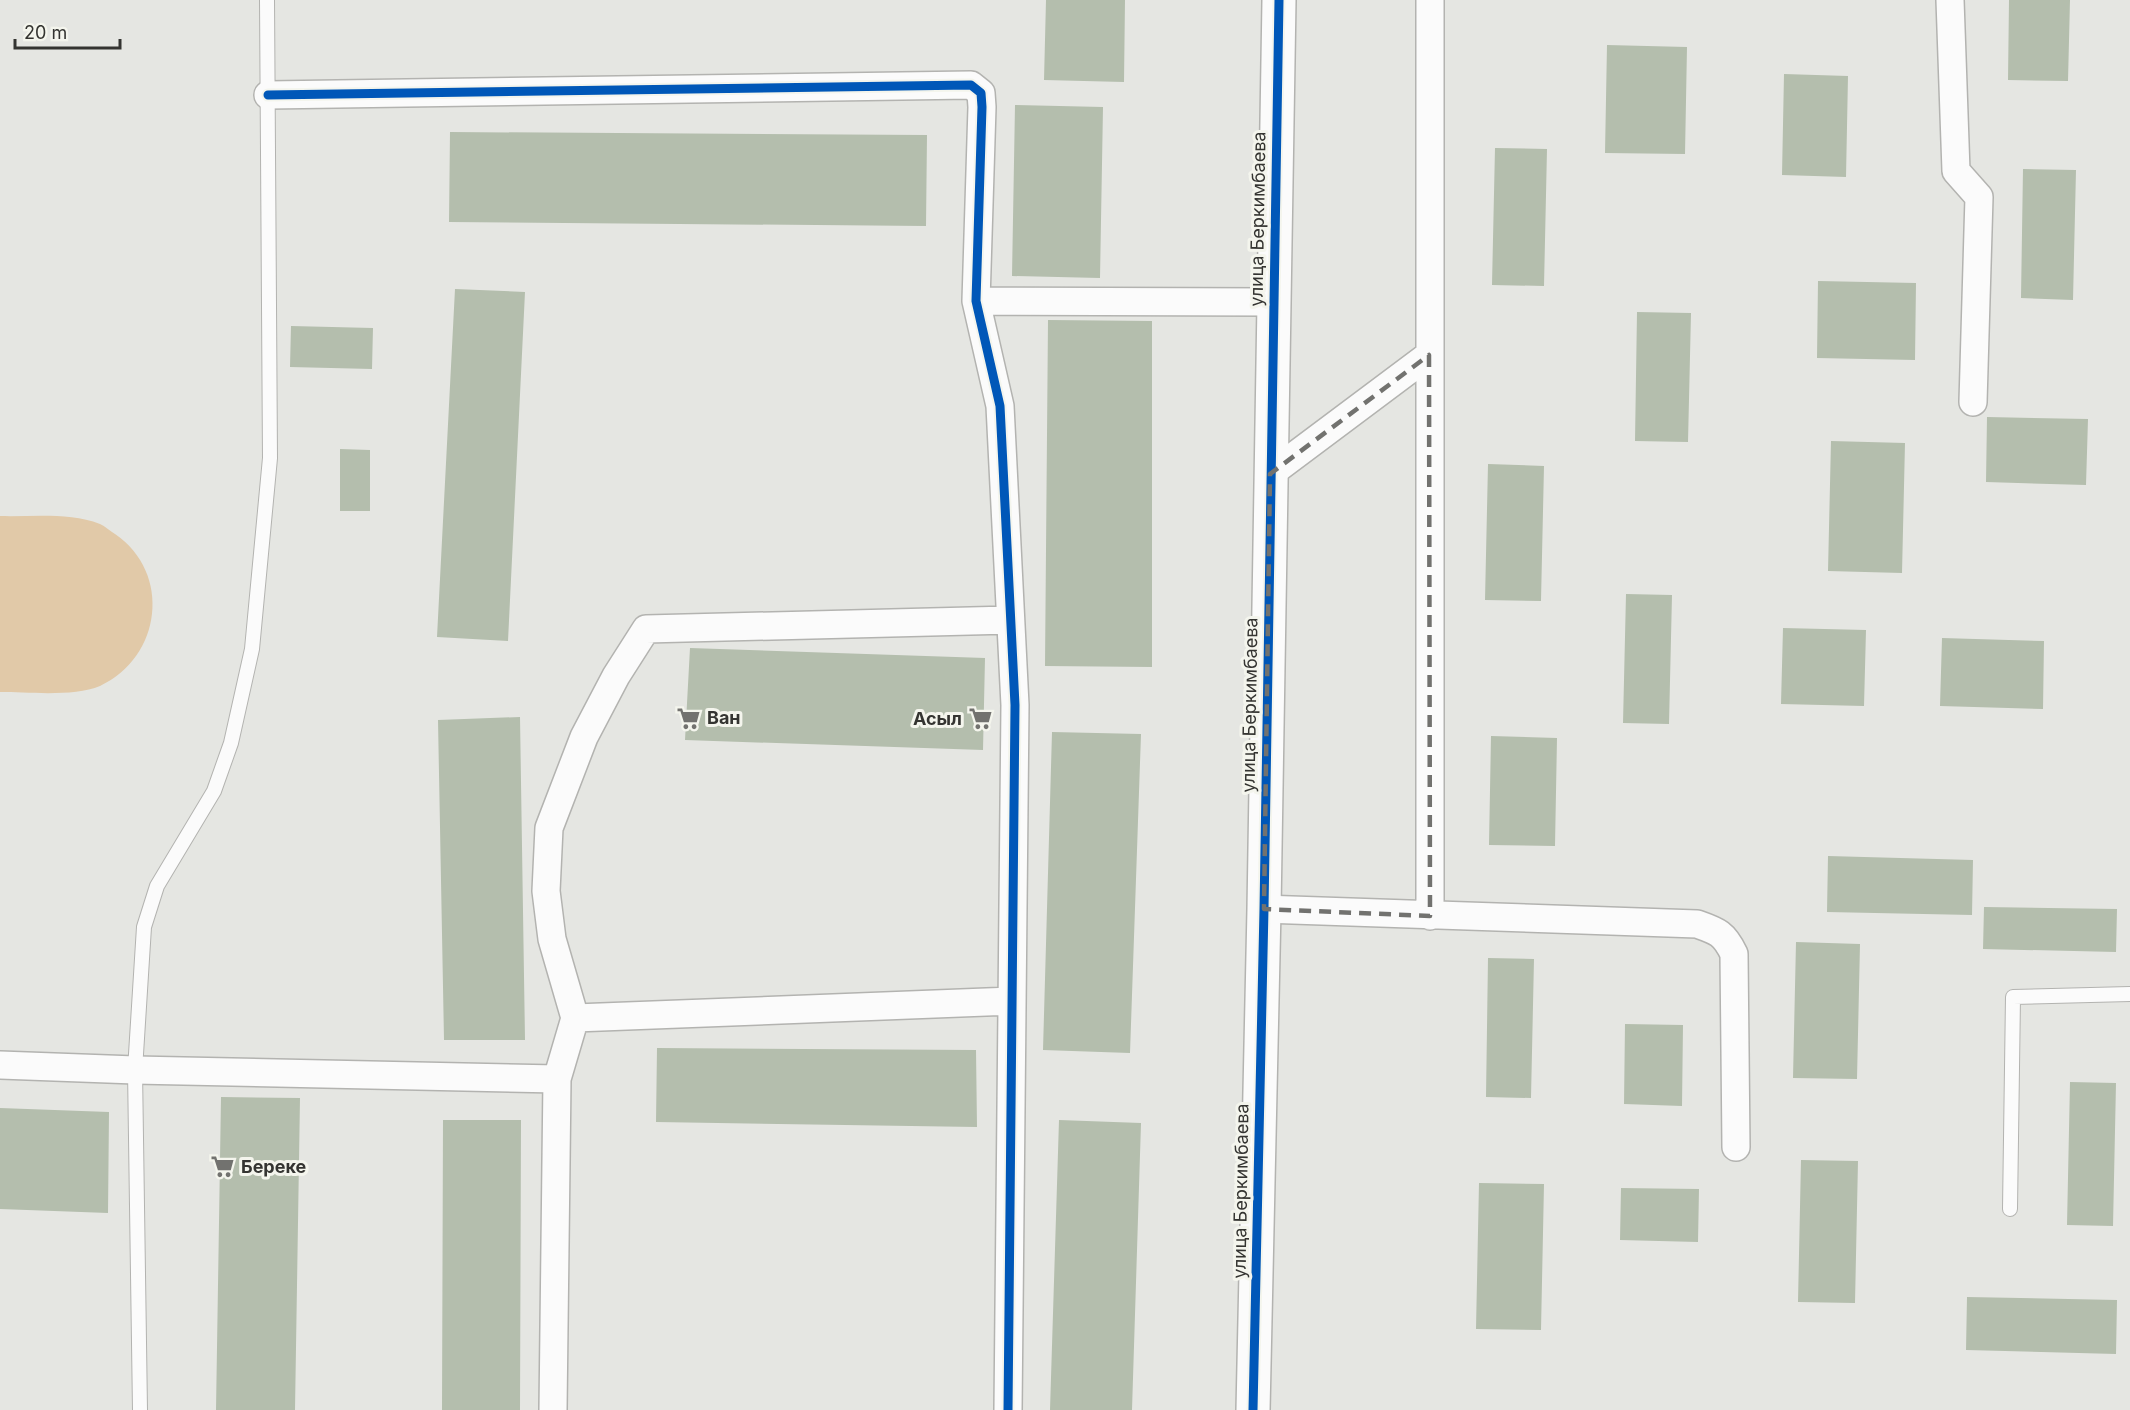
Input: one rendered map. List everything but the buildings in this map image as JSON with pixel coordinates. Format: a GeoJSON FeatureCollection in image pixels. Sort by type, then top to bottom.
{"type":"FeatureCollection","features":[{"type":"Feature","properties":{"kind":"street","name":"улица Беркимбаева"},"geometry":{"type":"LineString","coordinates":[[1253,1410],[1279,0]]}},
{"type":"Feature","properties":{"kind":"street"},"geometry":{"type":"LineString","coordinates":[[1430,0],[1430,915]]}},
{"type":"Feature","properties":{"kind":"street"},"geometry":{"type":"LineString","coordinates":[[1950,0],[1956,171],[1979,196],[1973,402]]}},
{"type":"Feature","properties":{"kind":"street"},"geometry":{"type":"LineString","coordinates":[[268,95],[971,86],[981,93],[976,301],[1000,406],[1015,705],[1008,1410]]}},
{"type":"Feature","properties":{"kind":"street"},"geometry":{"type":"LineString","coordinates":[[976,301],[1273,302]]}},
{"type":"Feature","properties":{"kind":"street"},"geometry":{"type":"LineString","coordinates":[[1270,474],[1429,355]]}},
{"type":"Feature","properties":{"kind":"street"},"geometry":{"type":"LineString","coordinates":[[553,1410],[557,1079],[575,1018],[550,927],[546,891],[549,828],[584,738],[616,676],[646,629],[1010,620]]}},
{"type":"Feature","properties":{"kind":"street"},"geometry":{"type":"LineString","coordinates":[[1264,909],[1697,924],[1716,931],[1727,940],[1734,954],[1736,1147]]}},
{"type":"Feature","properties":{"kind":"street"},"geometry":{"type":"LineString","coordinates":[[575,1018],[1012,1001]]}},
{"type":"Feature","properties":{"kind":"street"},"geometry":{"type":"LineString","coordinates":[[0,1065],[557,1079]]}},
{"type":"Feature","properties":{"kind":"lane"},"geometry":{"type":"LineString","coordinates":[[140,1410],[135,1070],[144,927],[157,886],[213,791],[231,743],[252,649],[270,458],[267,0]]}},
{"type":"Feature","properties":{"kind":"lane"},"geometry":{"type":"LineString","coordinates":[[2010,1209],[2013,997],[2130,994]]}},
{"type":"Feature","properties":{"kind":"highlighted area"},"geometry":{"type":"Polygon","coordinates":[[[1429,355],[1430,916],[1264,909],[1270,474],[1429,355]]]}},
{"type":"Feature","properties":{"kind":"shaded area"},"geometry":{"type":"Polygon","coordinates":[[[0,516],[63,516],[88,520],[104,526],[133,551],[145,570],[152,592],[152,614],[147,635],[137,656],[121,673],[100,686],[77,692],[0,692],[0,516]]]}},
{"type":"Feature","properties":{"kind":"cycle path"},"geometry":{"type":"LineString","coordinates":[[1253,1410],[1279,0]]}},
{"type":"Feature","properties":{"kind":"cycle path"},"geometry":{"type":"LineString","coordinates":[[268,95],[971,85],[981,93],[976,301],[1000,406],[1015,705],[1008,1410]]}},
{"type":"Feature","properties":{"kind":"place","name":"Ван"},"geometry":{"type":"Point","coordinates":[689,718]}},
{"type":"Feature","properties":{"kind":"place","name":"Асыл"},"geometry":{"type":"Point","coordinates":[980,719]}},
{"type":"Feature","properties":{"kind":"place","name":"Береке"},"geometry":{"type":"Point","coordinates":[223,1167]}}]}
